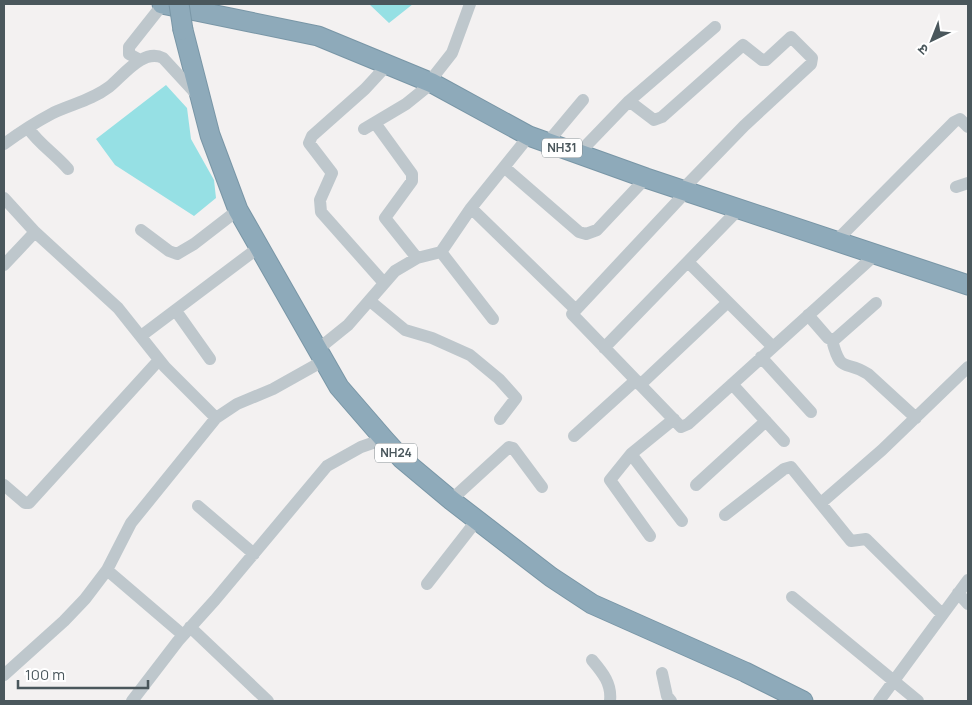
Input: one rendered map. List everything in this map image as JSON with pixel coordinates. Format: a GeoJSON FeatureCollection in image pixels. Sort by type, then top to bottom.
{"type":"FeatureCollection","features":[{"type":"Feature","properties":{"kind":"highway","name":"NH31"},"geometry":{"type":"LineString","coordinates":[[162,4],[191,6],[318,36],[389,63],[431,82],[529,136],[547,143],[684,191],[968,285]]}},
{"type":"Feature","properties":{"kind":"highway","name":"NH24"},"geometry":{"type":"LineString","coordinates":[[191,6],[183,30],[221,171],[238,210],[339,387],[384,439],[402,459],[477,520],[551,577],[592,604],[745,672],[803,701]]}},
{"type":"Feature","properties":{"kind":"street"},"geometry":{"type":"LineString","coordinates":[[140,60],[129,54],[129,48],[162,4]]}},
{"type":"Feature","properties":{"kind":"street"},"geometry":{"type":"LineString","coordinates":[[417,258],[385,218],[412,181],[412,174],[370,126],[406,104],[431,82],[452,53],[470,4]]}},
{"type":"Feature","properties":{"kind":"street"},"geometry":{"type":"LineString","coordinates":[[578,154],[629,101],[715,27]]}},
{"type":"Feature","properties":{"kind":"street"},"geometry":{"type":"LineString","coordinates":[[629,101],[649,118],[654,120],[662,117],[743,45],[747,46],[762,60],[766,60],[791,36],[812,58],[811,64],[744,126],[572,314],[681,427],[688,424],[875,255]]}},
{"type":"Feature","properties":{"kind":"street"},"geometry":{"type":"LineString","coordinates":[[4,144],[54,113],[84,101],[108,88],[140,60],[156,55],[163,58],[200,98]]}},
{"type":"Feature","properties":{"kind":"street"},"geometry":{"type":"LineString","coordinates":[[384,283],[319,209],[320,200],[332,173],[309,143],[312,136],[365,89],[389,63]]}},
{"type":"Feature","properties":{"kind":"street"},"geometry":{"type":"LineString","coordinates":[[547,143],[584,100]]}},
{"type":"Feature","properties":{"kind":"street"},"geometry":{"type":"LineString","coordinates":[[836,241],[954,122],[960,119],[968,127]]}},
{"type":"Feature","properties":{"kind":"street"},"geometry":{"type":"LineString","coordinates":[[28,128],[35,137],[54,152],[68,169]]}},
{"type":"Feature","properties":{"kind":"street"},"geometry":{"type":"LineString","coordinates":[[4,675],[64,621],[107,570],[131,523],[216,418],[237,404],[273,389],[320,355],[395,272],[417,258],[441,252],[471,208],[529,136]]}},
{"type":"Feature","properties":{"kind":"street"},"geometry":{"type":"LineString","coordinates":[[504,167],[579,232],[586,234],[598,230],[646,178]]}},
{"type":"Feature","properties":{"kind":"street"},"geometry":{"type":"LineString","coordinates":[[4,198],[35,232],[118,308],[159,360],[216,418]]}},
{"type":"Feature","properties":{"kind":"street"},"geometry":{"type":"LineString","coordinates":[[471,208],[576,310]]}},
{"type":"Feature","properties":{"kind":"street"},"geometry":{"type":"LineString","coordinates":[[604,348],[739,209]]}},
{"type":"Feature","properties":{"kind":"street"},"geometry":{"type":"LineString","coordinates":[[141,230],[169,251],[177,254],[194,244],[238,210]]}},
{"type":"Feature","properties":{"kind":"street"},"geometry":{"type":"LineString","coordinates":[[4,265],[35,232]]}},
{"type":"Feature","properties":{"kind":"street"},"geometry":{"type":"LineString","coordinates":[[141,336],[258,248]]}},
{"type":"Feature","properties":{"kind":"street"},"geometry":{"type":"LineString","coordinates":[[441,252],[493,319]]}},
{"type":"Feature","properties":{"kind":"street"},"geometry":{"type":"LineString","coordinates":[[688,262],[773,347]]}},
{"type":"Feature","properties":{"kind":"street"},"geometry":{"type":"LineString","coordinates":[[370,301],[405,330],[432,338],[470,355],[499,379],[516,398],[500,419]]}},
{"type":"Feature","properties":{"kind":"street"},"geometry":{"type":"LineString","coordinates":[[574,436],[728,302]]}},
{"type":"Feature","properties":{"kind":"street"},"geometry":{"type":"LineString","coordinates":[[832,340],[838,337],[876,303]]}},
{"type":"Feature","properties":{"kind":"street"},"geometry":{"type":"LineString","coordinates":[[176,311],[210,359]]}},
{"type":"Feature","properties":{"kind":"street"},"geometry":{"type":"LineString","coordinates":[[808,315],[832,340],[838,359],[844,366],[861,369],[868,374],[916,418]]}},
{"type":"Feature","properties":{"kind":"street"},"geometry":{"type":"LineString","coordinates":[[761,357],[811,412]]}},
{"type":"Feature","properties":{"kind":"street"},"geometry":{"type":"LineString","coordinates":[[4,485],[25,503],[29,503],[159,360]]}},
{"type":"Feature","properties":{"kind":"street"},"geometry":{"type":"LineString","coordinates":[[821,503],[916,418],[968,367]]}},
{"type":"Feature","properties":{"kind":"street"},"geometry":{"type":"LineString","coordinates":[[732,384],[784,441]]}},
{"type":"Feature","properties":{"kind":"street"},"geometry":{"type":"LineString","coordinates":[[650,536],[610,480],[631,454],[674,419]]}},
{"type":"Feature","properties":{"kind":"street"},"geometry":{"type":"LineString","coordinates":[[696,485],[766,422]]}},
{"type":"Feature","properties":{"kind":"street"},"geometry":{"type":"LineString","coordinates":[[132,701],[186,631],[254,554],[326,466],[361,447],[384,439]]}},
{"type":"Feature","properties":{"kind":"street"},"geometry":{"type":"LineString","coordinates":[[452,500],[508,447],[514,448],[542,487]]}},
{"type":"Feature","properties":{"kind":"street"},"geometry":{"type":"LineString","coordinates":[[631,454],[682,521]]}},
{"type":"Feature","properties":{"kind":"street"},"geometry":{"type":"LineString","coordinates":[[726,515],[788,467],[795,470],[851,540],[854,542],[863,538],[866,539],[942,614]]}},
{"type":"Feature","properties":{"kind":"street"},"geometry":{"type":"LineString","coordinates":[[198,506],[254,554]]}},
{"type":"Feature","properties":{"kind":"street"},"geometry":{"type":"LineString","coordinates":[[427,584],[477,520]]}},
{"type":"Feature","properties":{"kind":"street"},"geometry":{"type":"LineString","coordinates":[[107,570],[186,631],[268,701]]}},
{"type":"Feature","properties":{"kind":"street"},"geometry":{"type":"LineString","coordinates":[[879,701],[968,580]]}},
{"type":"Feature","properties":{"kind":"street"},"geometry":{"type":"LineString","coordinates":[[958,594],[968,604]]}},
{"type":"Feature","properties":{"kind":"street"},"geometry":{"type":"LineString","coordinates":[[792,597],[918,701]]}},
{"type":"Feature","properties":{"kind":"street"},"geometry":{"type":"LineString","coordinates":[[592,660],[607,679],[610,701]]}},
{"type":"Feature","properties":{"kind":"street"},"geometry":{"type":"LineString","coordinates":[[662,673],[666,699]]}},
{"type":"Feature","properties":{"kind":"water"},"geometry":{"type":"Polygon","coordinates":[[[369,4],[413,4],[389,23],[369,4]]]}},
{"type":"Feature","properties":{"kind":"water"},"geometry":{"type":"Polygon","coordinates":[[[166,85],[187,108],[191,139],[214,180],[216,198],[194,216],[115,165],[96,139],[166,85]]]}}]}
